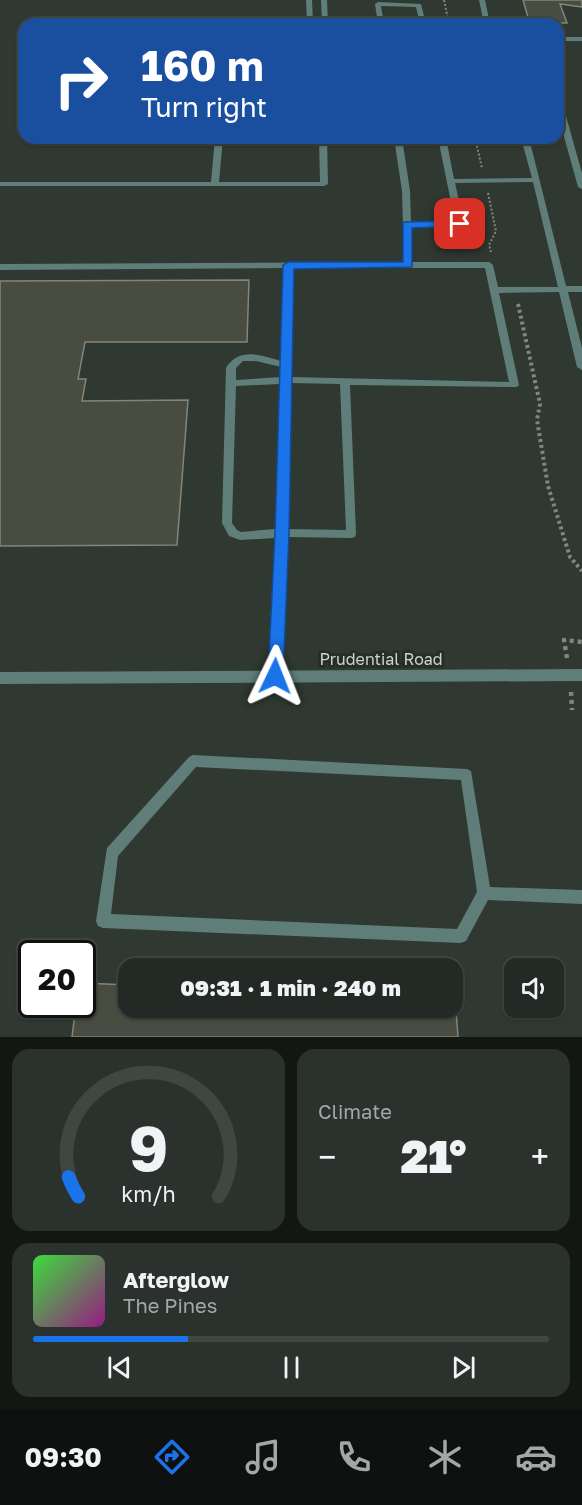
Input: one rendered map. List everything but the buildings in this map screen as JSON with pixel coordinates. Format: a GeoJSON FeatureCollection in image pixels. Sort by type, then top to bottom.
{"type":"FeatureCollection","features":[{"type":"Feature","properties":{"kind":"street","name":"Prudential Road"},"geometry":{"type":"LineString","coordinates":[[0,678],[582,675]]}},
{"type":"Feature","properties":{"kind":"lane"},"geometry":{"type":"LineString","coordinates":[[309,0],[310,18]]}},
{"type":"Feature","properties":{"kind":"lane"},"geometry":{"type":"LineString","coordinates":[[324,0],[325,18]]}},
{"type":"Feature","properties":{"kind":"lane"},"geometry":{"type":"LineString","coordinates":[[482,0],[486,18]]}},
{"type":"Feature","properties":{"kind":"lane"},"geometry":{"type":"LineString","coordinates":[[380,18],[378,4],[419,5],[422,18]]}},
{"type":"Feature","properties":{"kind":"lane"},"geometry":{"type":"LineString","coordinates":[[564,39],[582,39]]}},
{"type":"Feature","properties":{"kind":"lane"},"geometry":{"type":"LineString","coordinates":[[564,123],[582,187]]}},
{"type":"Feature","properties":{"kind":"lane"},"geometry":{"type":"LineString","coordinates":[[215,184],[218,144]]}},
{"type":"Feature","properties":{"kind":"lane"},"geometry":{"type":"LineString","coordinates":[[0,184],[324,184],[323,144]]}},
{"type":"Feature","properties":{"kind":"lane"},"geometry":{"type":"LineString","coordinates":[[399,144],[406,191],[408,265]]}},
{"type":"Feature","properties":{"kind":"lane"},"geometry":{"type":"LineString","coordinates":[[407,224],[460,224],[443,144]]}},
{"type":"Feature","properties":{"kind":"lane"},"geometry":{"type":"LineString","coordinates":[[527,144],[582,367]]}},
{"type":"Feature","properties":{"kind":"lane"},"geometry":{"type":"LineString","coordinates":[[451,181],[536,180]]}},
{"type":"Feature","properties":{"kind":"lane"},"geometry":{"type":"LineString","coordinates":[[275,676],[282,533],[288,265]]}},
{"type":"Feature","properties":{"kind":"lane"},"geometry":{"type":"LineString","coordinates":[[0,267],[489,265],[514,385],[286,380],[231,383]]}},
{"type":"Feature","properties":{"kind":"lane"},"geometry":{"type":"LineString","coordinates":[[496,291],[582,290]]}},
{"type":"Feature","properties":{"kind":"lane"},"geometry":{"type":"LineString","coordinates":[[286,365],[258,358],[244,358],[235,362],[231,368],[227,523],[233,533],[240,536],[282,533],[351,534],[345,381]]}},
{"type":"Feature","properties":{"kind":"lane"},"geometry":{"type":"LineString","coordinates":[[193,761],[467,775],[484,893],[461,936],[103,921],[112,853],[193,761]]}},
{"type":"Feature","properties":{"kind":"lane"},"geometry":{"type":"LineString","coordinates":[[484,893],[582,897]]}},
{"type":"Feature","properties":{"kind":"path"},"geometry":{"type":"LineString","coordinates":[[444,0],[448,18]]}},
{"type":"Feature","properties":{"kind":"path"},"geometry":{"type":"LineString","coordinates":[[564,640],[582,642]]}},
{"type":"Feature","properties":{"kind":"route"},"geometry":{"type":"LineString","coordinates":[[275,676],[282,533],[288,265],[408,265],[407,224],[460,224]]}}]}
